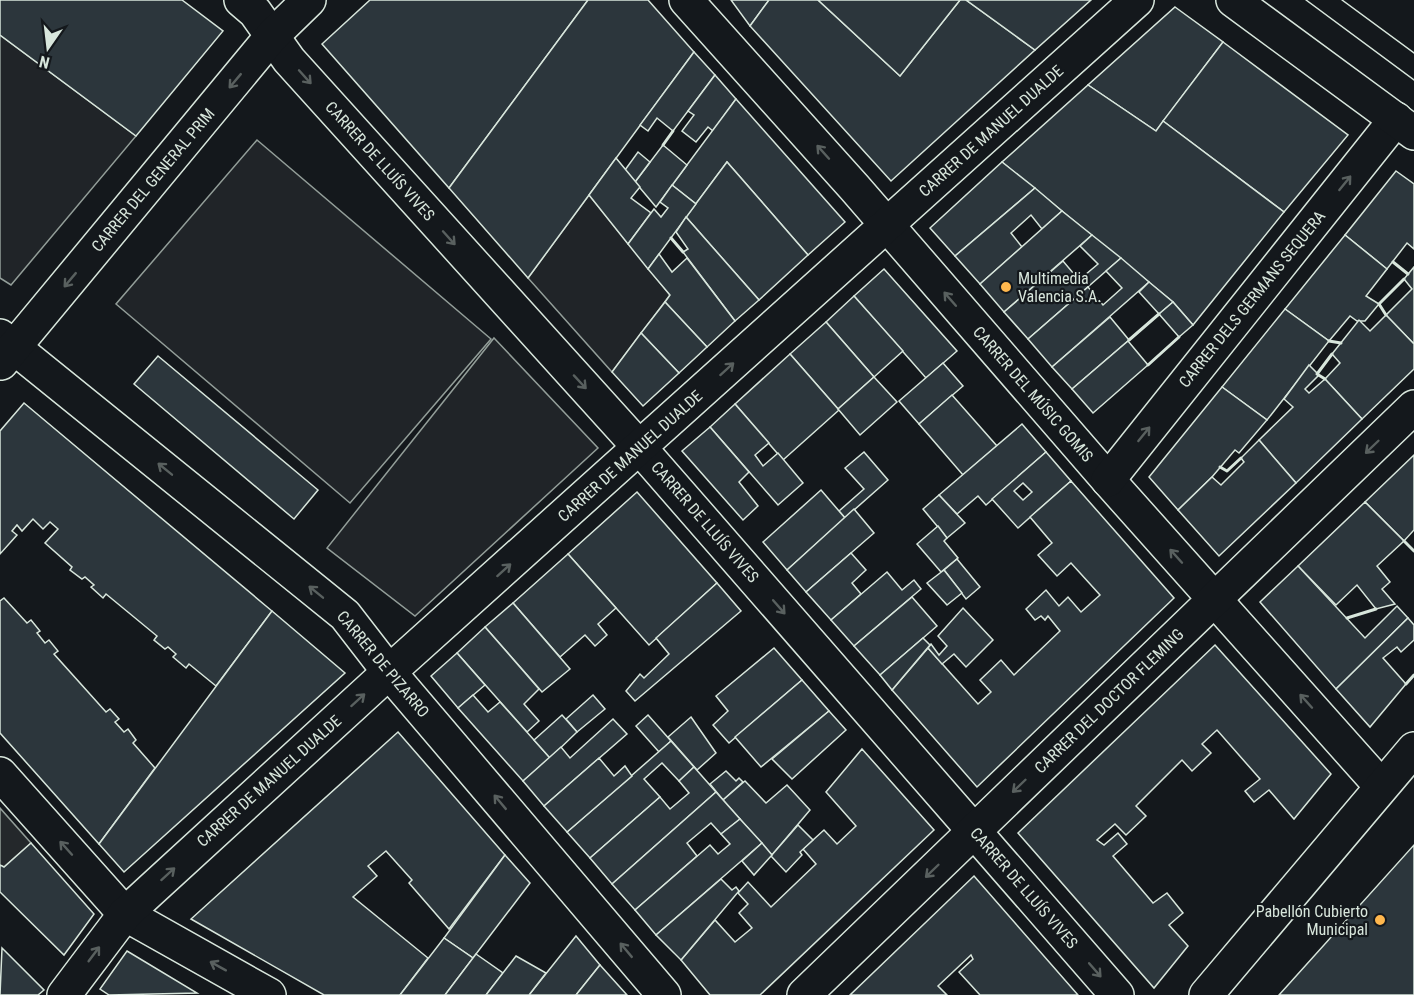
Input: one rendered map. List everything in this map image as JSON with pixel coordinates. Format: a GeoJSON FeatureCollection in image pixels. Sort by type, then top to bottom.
{"type":"FeatureCollection","features":[{"type":"Feature","properties":{"kind":"street","name":"CARRER DE LLUÍS VIVES"},"geometry":{"type":"LineString","coordinates":[[241,0],[255,12],[289,60],[639,447],[1117,995]]}},
{"type":"Feature","properties":{"kind":"street","name":"CARRER DEL GENERAL PRIM"},"geometry":{"type":"LineString","coordinates":[[5,349],[272,36],[309,0]]}},
{"type":"Feature","properties":{"kind":"street","name":"CARRER DEL MÚSIC GOMIS"},"geometry":{"type":"LineString","coordinates":[[686,0],[886,224],[1108,480],[1381,786]]}},
{"type":"Feature","properties":{"kind":"street","name":"CARRER DE MANUEL DUALDE"},"geometry":{"type":"LineString","coordinates":[[64,995],[125,914],[389,672],[1137,0]]}},
{"type":"Feature","properties":{"kind":"street"},"geometry":{"type":"LineString","coordinates":[[1233,0],[1405,126]]}},
{"type":"Feature","properties":{"kind":"street","name":"CARRER DELS GERMANS SEQUERA"},"geometry":{"type":"LineString","coordinates":[[1108,480],[1405,126]]}},
{"type":"Feature","properties":{"kind":"street","name":"CARRER DE PIZARRO"},"geometry":{"type":"LineString","coordinates":[[5,349],[345,615],[389,672],[663,995]]}},
{"type":"Feature","properties":{"kind":"street","name":"CARRER DEL DOCTOR FLEMING"},"geometry":{"type":"LineString","coordinates":[[804,995],[1414,407]]}},
{"type":"Feature","properties":{"kind":"street"},"geometry":{"type":"LineString","coordinates":[[1206,995],[1414,748]]}},
{"type":"Feature","properties":{"kind":"street"},"geometry":{"type":"LineString","coordinates":[[0,774],[125,914],[269,995]]}},
{"type":"Feature","properties":{"kind":"shaded area"},"geometry":{"type":"Polygon","coordinates":[[[0,35],[136,136],[11,285],[0,278],[0,35]]]}},
{"type":"Feature","properties":{"kind":"shaded area"},"geometry":{"type":"Polygon","coordinates":[[[257,140],[491,339],[350,503],[116,304],[257,140]]]}},
{"type":"Feature","properties":{"kind":"shaded area"},"geometry":{"type":"Polygon","coordinates":[[[589,195],[670,295],[612,372],[528,278],[589,195]]]}},
{"type":"Feature","properties":{"kind":"shaded area"},"geometry":{"type":"Polygon","coordinates":[[[494,338],[598,448],[415,616],[327,548],[494,338]]]}},
{"type":"Feature","properties":{"kind":"shaded area"},"geometry":{"type":"Polygon","coordinates":[[[0,808],[31,843],[4,867],[0,865],[0,808]]]}},
{"type":"Feature","properties":{"kind":"building"},"geometry":{"type":"Polygon","coordinates":[[[0,0],[182,0],[223,31],[136,136],[0,35],[0,0]]]}},
{"type":"Feature","properties":{"kind":"building"},"geometry":{"type":"Polygon","coordinates":[[[370,0],[588,0],[449,188],[322,44],[370,0]]]}},
{"type":"Feature","properties":{"kind":"building"},"geometry":{"type":"Polygon","coordinates":[[[588,0],[648,0],[694,52],[528,278],[449,188],[588,0]]]}},
{"type":"Feature","properties":{"kind":"building"},"geometry":{"type":"Polygon","coordinates":[[[731,0],[769,0],[750,26],[731,0]]]}},
{"type":"Feature","properties":{"kind":"building"},"geometry":{"type":"Polygon","coordinates":[[[769,0],[818,0],[900,76],[960,0],[966,0],[1035,50],[891,181],[750,26],[769,0]]]}},
{"type":"Feature","properties":{"kind":"building"},"geometry":{"type":"Polygon","coordinates":[[[818,0],[960,0],[900,76],[818,0]]]}},
{"type":"Feature","properties":{"kind":"building"},"geometry":{"type":"Polygon","coordinates":[[[966,0],[1091,0],[1035,50],[966,0]]]}},
{"type":"Feature","properties":{"kind":"building"},"geometry":{"type":"Polygon","coordinates":[[[1175,7],[1223,42],[1156,131],[1088,85],[1175,7]]]}},
{"type":"Feature","properties":{"kind":"building"},"geometry":{"type":"Polygon","coordinates":[[[1223,42],[1348,135],[1284,212],[1163,121],[1223,42]]]}},
{"type":"Feature","properties":{"kind":"building"},"geometry":{"type":"Polygon","coordinates":[[[694,52],[715,75],[673,131],[657,118],[648,131],[640,125],[694,52]]]}},
{"type":"Feature","properties":{"kind":"building"},"geometry":{"type":"Polygon","coordinates":[[[715,75],[736,99],[713,131],[708,127],[696,142],[682,131],[694,115],[688,111],[715,75]]]}},
{"type":"Feature","properties":{"kind":"building"},"geometry":{"type":"Polygon","coordinates":[[[1088,85],[1156,131],[1163,121],[1284,212],[1193,325],[1173,302],[1002,162],[1088,85]]]}},
{"type":"Feature","properties":{"kind":"building"},"geometry":{"type":"Polygon","coordinates":[[[736,99],[845,222],[808,255],[727,162],[696,204],[672,185],[736,99]]]}},
{"type":"Feature","properties":{"kind":"building"},"geometry":{"type":"Polygon","coordinates":[[[663,145],[687,165],[656,207],[635,182],[663,145]]]}},
{"type":"Feature","properties":{"kind":"building"},"geometry":{"type":"Polygon","coordinates":[[[638,152],[650,162],[635,182],[625,170],[638,152]]]}},
{"type":"Feature","properties":{"kind":"building"},"geometry":{"type":"Polygon","coordinates":[[[616,158],[640,187],[631,198],[651,213],[628,244],[589,195],[616,158]]]}},
{"type":"Feature","properties":{"kind":"building"},"geometry":{"type":"Polygon","coordinates":[[[727,162],[808,255],[759,300],[686,217],[727,162]]]}},
{"type":"Feature","properties":{"kind":"building"},"geometry":{"type":"Polygon","coordinates":[[[1002,162],[1035,188],[955,256],[930,228],[1002,162]]]}},
{"type":"Feature","properties":{"kind":"building"},"geometry":{"type":"Polygon","coordinates":[[[1396,171],[1414,184],[1414,249],[1407,243],[1387,269],[1345,235],[1396,171]]]}},
{"type":"Feature","properties":{"kind":"building"},"geometry":{"type":"Polygon","coordinates":[[[672,185],[696,204],[648,269],[628,244],[654,209],[661,217],[668,208],[660,202],[672,185]]]}},
{"type":"Feature","properties":{"kind":"building"},"geometry":{"type":"Polygon","coordinates":[[[1035,188],[1062,211],[1042,229],[1031,215],[1011,233],[1022,247],[980,284],[955,256],[1035,188]]]}},
{"type":"Feature","properties":{"kind":"building"},"geometry":{"type":"Polygon","coordinates":[[[1062,211],[1092,235],[1004,312],[980,284],[1062,211]]]}},
{"type":"Feature","properties":{"kind":"building"},"geometry":{"type":"Polygon","coordinates":[[[686,217],[759,300],[735,321],[683,252],[688,249],[676,232],[686,217]]]}},
{"type":"Feature","properties":{"kind":"building"},"geometry":{"type":"Polygon","coordinates":[[[1092,235],[1121,258],[1028,339],[1004,312],[1063,261],[1079,280],[1098,264],[1080,246],[1092,235]]]}},
{"type":"Feature","properties":{"kind":"building"},"geometry":{"type":"Polygon","coordinates":[[[1345,235],[1387,269],[1366,296],[1379,304],[1365,321],[1357,321],[1350,316],[1329,341],[1285,309],[1345,235]]]}},
{"type":"Feature","properties":{"kind":"building"},"geometry":{"type":"Polygon","coordinates":[[[659,254],[672,272],[687,258],[735,321],[707,347],[665,302],[670,295],[648,269],[659,254]]]}},
{"type":"Feature","properties":{"kind":"building"},"geometry":{"type":"Polygon","coordinates":[[[1121,258],[1149,282],[1052,367],[1028,339],[1088,287],[1103,305],[1122,288],[1106,271],[1121,258]]]}},
{"type":"Feature","properties":{"kind":"building"},"geometry":{"type":"Polygon","coordinates":[[[1414,267],[1414,344],[1386,315],[1412,289],[1404,279],[1414,267]]]}},
{"type":"Feature","properties":{"kind":"building"},"geometry":{"type":"Polygon","coordinates":[[[884,269],[957,351],[926,378],[854,296],[884,269]]]}},
{"type":"Feature","properties":{"kind":"building"},"geometry":{"type":"Polygon","coordinates":[[[1149,282],[1173,302],[1159,314],[1139,292],[1149,282]]]}},
{"type":"Feature","properties":{"kind":"building"},"geometry":{"type":"Polygon","coordinates":[[[854,296],[903,351],[874,377],[826,322],[854,296]]]}},
{"type":"Feature","properties":{"kind":"building"},"geometry":{"type":"Polygon","coordinates":[[[665,302],[707,347],[679,373],[641,333],[665,302]]]}},
{"type":"Feature","properties":{"kind":"building"},"geometry":{"type":"Polygon","coordinates":[[[1173,302],[1193,325],[1179,337],[1159,314],[1173,302]]]}},
{"type":"Feature","properties":{"kind":"building"},"geometry":{"type":"Polygon","coordinates":[[[1285,309],[1329,341],[1267,420],[1222,387],[1285,309]]]}},
{"type":"Feature","properties":{"kind":"building"},"geometry":{"type":"Polygon","coordinates":[[[1386,315],[1414,344],[1414,369],[1362,419],[1325,379],[1340,363],[1332,354],[1359,320],[1370,331],[1386,315]]]}},
{"type":"Feature","properties":{"kind":"building"},"geometry":{"type":"Polygon","coordinates":[[[1110,317],[1129,340],[1072,389],[1052,367],[1110,317]]]}},
{"type":"Feature","properties":{"kind":"building"},"geometry":{"type":"Polygon","coordinates":[[[826,322],[874,377],[838,409],[790,354],[826,322]]]}},
{"type":"Feature","properties":{"kind":"building"},"geometry":{"type":"Polygon","coordinates":[[[641,333],[679,373],[643,406],[612,372],[641,333]]]}},
{"type":"Feature","properties":{"kind":"building"},"geometry":{"type":"Polygon","coordinates":[[[1128,341],[1148,365],[1093,413],[1072,389],[1128,341]]]}},
{"type":"Feature","properties":{"kind":"building"},"geometry":{"type":"Polygon","coordinates":[[[790,354],[839,410],[783,460],[735,404],[790,354]]]}},
{"type":"Feature","properties":{"kind":"building"},"geometry":{"type":"Polygon","coordinates":[[[158,356],[318,490],[294,519],[134,384],[158,356]]]}},
{"type":"Feature","properties":{"kind":"building"},"geometry":{"type":"Polygon","coordinates":[[[943,363],[963,386],[919,424],[899,401],[943,363]]]}},
{"type":"Feature","properties":{"kind":"building"},"geometry":{"type":"Polygon","coordinates":[[[1309,365],[1319,375],[1305,389],[1309,393],[1325,379],[1362,419],[1296,483],[1259,440],[1293,407],[1284,399],[1309,365]]]}},
{"type":"Feature","properties":{"kind":"building"},"geometry":{"type":"Polygon","coordinates":[[[874,377],[897,402],[860,435],[838,409],[874,377]]]}},
{"type":"Feature","properties":{"kind":"building"},"geometry":{"type":"Polygon","coordinates":[[[1222,387],[1267,420],[1239,453],[1235,450],[1212,477],[1178,510],[1149,477],[1222,387]]]}},
{"type":"Feature","properties":{"kind":"building"},"geometry":{"type":"Polygon","coordinates":[[[952,395],[997,446],[963,475],[919,424],[952,395]]]}},
{"type":"Feature","properties":{"kind":"building"},"geometry":{"type":"Polygon","coordinates":[[[24,403],[272,611],[216,686],[189,664],[186,668],[173,657],[176,654],[168,647],[165,649],[154,640],[157,636],[106,594],[103,598],[91,587],[94,585],[85,577],[82,579],[70,570],[72,567],[45,543],[58,529],[50,522],[43,529],[33,519],[22,531],[17,525],[12,531],[17,535],[0,554],[0,431],[24,403]]]}},
{"type":"Feature","properties":{"kind":"building"},"geometry":{"type":"Polygon","coordinates":[[[735,404],[769,443],[755,455],[763,466],[778,453],[803,483],[778,505],[710,427],[735,404]]]}},
{"type":"Feature","properties":{"kind":"building"},"geometry":{"type":"Polygon","coordinates":[[[1022,424],[1046,452],[986,505],[978,496],[957,514],[939,495],[1022,424]]]}},
{"type":"Feature","properties":{"kind":"building"},"geometry":{"type":"Polygon","coordinates":[[[710,427],[749,472],[739,482],[758,506],[743,520],[682,451],[710,427]]]}},
{"type":"Feature","properties":{"kind":"building"},"geometry":{"type":"Polygon","coordinates":[[[1259,440],[1296,483],[1219,556],[1178,510],[1212,477],[1221,485],[1244,462],[1241,458],[1259,440]]]}},
{"type":"Feature","properties":{"kind":"building"},"geometry":{"type":"Polygon","coordinates":[[[864,452],[888,480],[845,518],[839,511],[864,489],[845,468],[864,452]]]}},
{"type":"Feature","properties":{"kind":"building"},"geometry":{"type":"Polygon","coordinates":[[[1046,452],[1071,481],[1018,528],[992,499],[1046,452]],[[1023,483],[1014,491],[1023,500],[1032,492],[1023,483]]]}},
{"type":"Feature","properties":{"kind":"building"},"geometry":{"type":"Polygon","coordinates":[[[1414,455],[1414,530],[1404,541],[1365,502],[1414,455]]]}},
{"type":"Feature","properties":{"kind":"building"},"geometry":{"type":"Polygon","coordinates":[[[1071,481],[1174,598],[977,787],[892,690],[928,648],[978,704],[991,692],[980,680],[1001,660],[1014,675],[1060,631],[1048,616],[1045,620],[1041,616],[1035,620],[1026,609],[1046,590],[1059,606],[1068,597],[1081,612],[1100,595],[1071,563],[1057,576],[1038,555],[1052,543],[1030,517],[1071,481]]]}},
{"type":"Feature","properties":{"kind":"building"},"geometry":{"type":"Polygon","coordinates":[[[821,490],[845,518],[787,570],[763,542],[821,490]]]}},
{"type":"Feature","properties":{"kind":"building"},"geometry":{"type":"Polygon","coordinates":[[[637,492],[717,583],[649,645],[568,554],[637,492]]]}},
{"type":"Feature","properties":{"kind":"building"},"geometry":{"type":"Polygon","coordinates":[[[939,495],[965,523],[947,538],[923,509],[939,495]]]}},
{"type":"Feature","properties":{"kind":"building"},"geometry":{"type":"Polygon","coordinates":[[[1365,502],[1404,541],[1377,566],[1390,582],[1382,589],[1395,604],[1376,609],[1357,585],[1336,605],[1298,566],[1365,502]]]}},
{"type":"Feature","properties":{"kind":"building"},"geometry":{"type":"Polygon","coordinates":[[[854,509],[874,533],[806,592],[787,570],[854,509]]]}},
{"type":"Feature","properties":{"kind":"building"},"geometry":{"type":"Polygon","coordinates":[[[938,526],[947,538],[944,541],[958,558],[941,572],[917,544],[938,526]]]}},
{"type":"Feature","properties":{"kind":"building"},"geometry":{"type":"Polygon","coordinates":[[[851,553],[866,570],[852,583],[861,594],[831,620],[806,592],[851,553]]]}},
{"type":"Feature","properties":{"kind":"building"},"geometry":{"type":"Polygon","coordinates":[[[568,554],[616,608],[598,624],[607,635],[595,646],[585,635],[560,657],[513,603],[568,554]]]}},
{"type":"Feature","properties":{"kind":"building"},"geometry":{"type":"Polygon","coordinates":[[[957,559],[980,587],[966,599],[944,570],[957,559]]]}},
{"type":"Feature","properties":{"kind":"building"},"geometry":{"type":"Polygon","coordinates":[[[1298,566],[1365,638],[1397,606],[1408,618],[1336,689],[1260,602],[1298,566]]]}},
{"type":"Feature","properties":{"kind":"building"},"geometry":{"type":"Polygon","coordinates":[[[944,570],[962,593],[947,605],[927,583],[944,570]]]}},
{"type":"Feature","properties":{"kind":"building"},"geometry":{"type":"Polygon","coordinates":[[[887,572],[902,590],[914,580],[921,589],[854,646],[831,620],[887,572]]]}},
{"type":"Feature","properties":{"kind":"building"},"geometry":{"type":"Polygon","coordinates":[[[717,583],[741,611],[635,701],[626,691],[640,674],[644,678],[669,654],[656,638],[717,583]]]}},
{"type":"Feature","properties":{"kind":"building"},"geometry":{"type":"Polygon","coordinates":[[[912,597],[937,626],[880,675],[854,646],[912,597]]]}},
{"type":"Feature","properties":{"kind":"building"},"geometry":{"type":"Polygon","coordinates":[[[4,598],[27,623],[31,620],[40,631],[37,633],[45,643],[49,640],[58,651],[54,654],[106,712],[110,709],[119,719],[115,722],[124,732],[128,729],[136,740],[133,743],[155,768],[99,844],[0,733],[0,601],[4,598]]]}},
{"type":"Feature","properties":{"kind":"building"},"geometry":{"type":"Polygon","coordinates":[[[513,603],[570,669],[542,692],[485,627],[513,603]]]}},
{"type":"Feature","properties":{"kind":"building"},"geometry":{"type":"Polygon","coordinates":[[[963,608],[993,640],[966,667],[954,654],[942,664],[928,648],[931,644],[939,655],[947,646],[938,636],[963,608]]]}},
{"type":"Feature","properties":{"kind":"building"},"geometry":{"type":"Polygon","coordinates":[[[272,611],[345,673],[124,872],[99,844],[272,611]]]}},
{"type":"Feature","properties":{"kind":"building"},"geometry":{"type":"Polygon","coordinates":[[[1408,618],[1414,625],[1414,640],[1401,652],[1397,647],[1383,658],[1406,684],[1370,727],[1336,689],[1408,618]]]}},
{"type":"Feature","properties":{"kind":"building"},"geometry":{"type":"Polygon","coordinates":[[[485,627],[539,689],[524,704],[539,721],[527,732],[457,653],[485,627]]]}},
{"type":"Feature","properties":{"kind":"building"},"geometry":{"type":"Polygon","coordinates":[[[923,638],[930,645],[892,690],[880,675],[923,638]]]}},
{"type":"Feature","properties":{"kind":"building"},"geometry":{"type":"Polygon","coordinates":[[[1215,645],[1331,774],[1294,819],[1269,790],[1254,802],[1245,791],[1260,779],[1217,730],[1202,744],[1211,753],[1192,771],[1182,760],[1136,806],[1146,816],[1126,835],[1115,824],[1097,840],[1104,845],[1118,833],[1127,844],[1113,856],[1153,903],[1167,893],[1183,913],[1169,925],[1188,946],[1154,988],[1018,833],[1215,645]]]}},
{"type":"Feature","properties":{"kind":"building"},"geometry":{"type":"Polygon","coordinates":[[[774,648],[802,680],[729,743],[713,725],[728,711],[716,696],[774,648]]]}},
{"type":"Feature","properties":{"kind":"building"},"geometry":{"type":"Polygon","coordinates":[[[457,653],[485,685],[458,708],[431,676],[457,653]]]}},
{"type":"Feature","properties":{"kind":"building"},"geometry":{"type":"Polygon","coordinates":[[[802,680],[829,711],[761,767],[735,737],[802,680]]]}},
{"type":"Feature","properties":{"kind":"building"},"geometry":{"type":"Polygon","coordinates":[[[473,695],[488,712],[500,702],[550,758],[523,781],[458,708],[473,695]]]}},
{"type":"Feature","properties":{"kind":"building"},"geometry":{"type":"Polygon","coordinates":[[[593,695],[605,709],[577,732],[566,719],[593,695]]]}},
{"type":"Feature","properties":{"kind":"building"},"geometry":{"type":"Polygon","coordinates":[[[829,711],[846,730],[792,779],[772,759],[829,711]]]}},
{"type":"Feature","properties":{"kind":"building"},"geometry":{"type":"Polygon","coordinates":[[[562,715],[577,732],[550,758],[534,740],[562,715]]]}},
{"type":"Feature","properties":{"kind":"building"},"geometry":{"type":"Polygon","coordinates":[[[648,715],[671,741],[659,752],[636,726],[648,715]]]}},
{"type":"Feature","properties":{"kind":"building"},"geometry":{"type":"Polygon","coordinates":[[[691,717],[716,753],[697,770],[668,737],[691,717]]]}},
{"type":"Feature","properties":{"kind":"building"},"geometry":{"type":"Polygon","coordinates":[[[613,719],[627,734],[544,806],[523,781],[561,747],[570,758],[613,719]]]}},
{"type":"Feature","properties":{"kind":"building"},"geometry":{"type":"Polygon","coordinates":[[[398,732],[505,855],[449,929],[409,883],[412,880],[386,851],[368,866],[377,876],[353,897],[428,958],[400,995],[324,995],[191,919],[398,732]]]}},
{"type":"Feature","properties":{"kind":"building"},"geometry":{"type":"Polygon","coordinates":[[[671,741],[694,767],[679,781],[662,763],[644,779],[660,797],[590,858],[567,832],[671,741]]]}},
{"type":"Feature","properties":{"kind":"building"},"geometry":{"type":"Polygon","coordinates":[[[862,749],[934,830],[760,995],[710,995],[681,960],[715,920],[735,942],[752,928],[739,913],[748,904],[738,893],[748,882],[771,907],[816,864],[803,849],[824,830],[837,844],[856,826],[826,792],[862,749]]]}},
{"type":"Feature","properties":{"kind":"building"},"geometry":{"type":"Polygon","coordinates":[[[599,758],[614,776],[625,766],[632,776],[567,832],[544,806],[599,758]]]}},
{"type":"Feature","properties":{"kind":"building"},"geometry":{"type":"Polygon","coordinates":[[[694,767],[716,792],[612,884],[590,858],[660,797],[670,809],[689,793],[679,781],[694,767]]]}},
{"type":"Feature","properties":{"kind":"building"},"geometry":{"type":"Polygon","coordinates":[[[726,771],[736,781],[739,778],[743,782],[723,800],[710,784],[726,771]]]}},
{"type":"Feature","properties":{"kind":"building"},"geometry":{"type":"Polygon","coordinates":[[[745,781],[766,803],[787,785],[810,810],[772,855],[723,800],[745,781]]]}},
{"type":"Feature","properties":{"kind":"building"},"geometry":{"type":"Polygon","coordinates":[[[716,792],[740,819],[721,834],[711,823],[687,843],[697,856],[635,910],[612,884],[716,792]]]}},
{"type":"Feature","properties":{"kind":"building"},"geometry":{"type":"Polygon","coordinates":[[[740,819],[762,843],[656,935],[635,910],[710,845],[718,854],[730,844],[721,834],[740,819]]]}},
{"type":"Feature","properties":{"kind":"building"},"geometry":{"type":"Polygon","coordinates":[[[798,825],[813,840],[800,852],[802,855],[786,872],[771,856],[798,825]]]}},
{"type":"Feature","properties":{"kind":"building"},"geometry":{"type":"Polygon","coordinates":[[[31,843],[94,914],[64,955],[0,892],[0,865],[4,867],[31,843]]]}},
{"type":"Feature","properties":{"kind":"building"},"geometry":{"type":"Polygon","coordinates":[[[762,843],[772,855],[754,875],[742,861],[762,843]]]}},
{"type":"Feature","properties":{"kind":"building","name":"Pabellón Cubierto Municipal"},"geometry":{"type":"Polygon","coordinates":[[[1414,845],[1414,995],[1279,995],[1414,845]]]}},
{"type":"Feature","properties":{"kind":"building"},"geometry":{"type":"Polygon","coordinates":[[[505,855],[530,883],[473,958],[444,938],[505,855]]]}},
{"type":"Feature","properties":{"kind":"building"},"geometry":{"type":"Polygon","coordinates":[[[974,876],[1078,995],[980,995],[959,972],[973,959],[971,955],[938,986],[947,995],[850,995],[974,876]]]}},
{"type":"Feature","properties":{"kind":"building"},"geometry":{"type":"Polygon","coordinates":[[[721,879],[732,890],[736,887],[739,891],[681,960],[656,935],[721,879]]]}},
{"type":"Feature","properties":{"kind":"building"},"geometry":{"type":"Polygon","coordinates":[[[576,936],[600,965],[576,995],[529,995],[576,936]]]}},
{"type":"Feature","properties":{"kind":"building"},"geometry":{"type":"Polygon","coordinates":[[[444,938],[473,958],[445,995],[400,995],[444,938]]]}},
{"type":"Feature","properties":{"kind":"building"},"geometry":{"type":"Polygon","coordinates":[[[2,948],[44,990],[38,995],[0,995],[2,948]]]}},
{"type":"Feature","properties":{"kind":"building"},"geometry":{"type":"Polygon","coordinates":[[[127,951],[197,993],[109,995],[100,989],[127,951]]]}},
{"type":"Feature","properties":{"kind":"building"},"geometry":{"type":"Polygon","coordinates":[[[476,954],[503,973],[486,995],[445,995],[476,954]]]}},
{"type":"Feature","properties":{"kind":"building"},"geometry":{"type":"Polygon","coordinates":[[[516,956],[546,973],[529,995],[486,995],[516,956]]]}},
{"type":"Feature","properties":{"kind":"building"},"geometry":{"type":"Polygon","coordinates":[[[600,965],[627,995],[576,995],[600,965]]]}},
{"type":"Feature","properties":{"kind":"tram line"},"geometry":{"type":"LineString","coordinates":[[1306,0],[1414,80]]}},
{"type":"Feature","properties":{"kind":"tram line"},"geometry":{"type":"LineString","coordinates":[[1342,0],[1414,53]]}},
{"type":"Feature","properties":{"kind":"wall"},"geometry":{"type":"LineString","coordinates":[[663,145],[673,131]]}},
{"type":"Feature","properties":{"kind":"wall"},"geometry":{"type":"LineString","coordinates":[[671,238],[683,252]]}},
{"type":"Feature","properties":{"kind":"wall"},"geometry":{"type":"LineString","coordinates":[[1393,262],[1408,274]]}},
{"type":"Feature","properties":{"kind":"wall"},"geometry":{"type":"LineString","coordinates":[[1386,315],[1379,304],[1404,279]]}},
{"type":"Feature","properties":{"kind":"wall"},"geometry":{"type":"LineString","coordinates":[[1129,340],[1159,314]]}},
{"type":"Feature","properties":{"kind":"wall"},"geometry":{"type":"LineString","coordinates":[[1148,365],[1179,337]]}},
{"type":"Feature","properties":{"kind":"wall"},"geometry":{"type":"LineString","coordinates":[[1329,341],[1341,343]]}},
{"type":"Feature","properties":{"kind":"wall"},"geometry":{"type":"LineString","coordinates":[[1325,379],[1317,374],[1332,354]]}},
{"type":"Feature","properties":{"kind":"wall"},"geometry":{"type":"LineString","coordinates":[[1220,467],[1227,471],[1241,458]]}},
{"type":"Feature","properties":{"kind":"wall"},"geometry":{"type":"LineString","coordinates":[[1404,541],[1414,551]]}},
{"type":"Feature","properties":{"kind":"wall"},"geometry":{"type":"LineString","coordinates":[[1347,618],[1376,609]]}},
{"type":"Feature","properties":{"kind":"wall"},"geometry":{"type":"LineString","coordinates":[[1406,684],[1414,675]]}},
{"type":"Feature","properties":{"kind":"place","name":"Multimedia Valencia S.A."},"geometry":{"type":"Point","coordinates":[1006,287]}},
{"type":"Feature","properties":{"kind":"place","name":"Pabellón Cubierto Municipal"},"geometry":{"type":"Point","coordinates":[1380,920]}}]}
